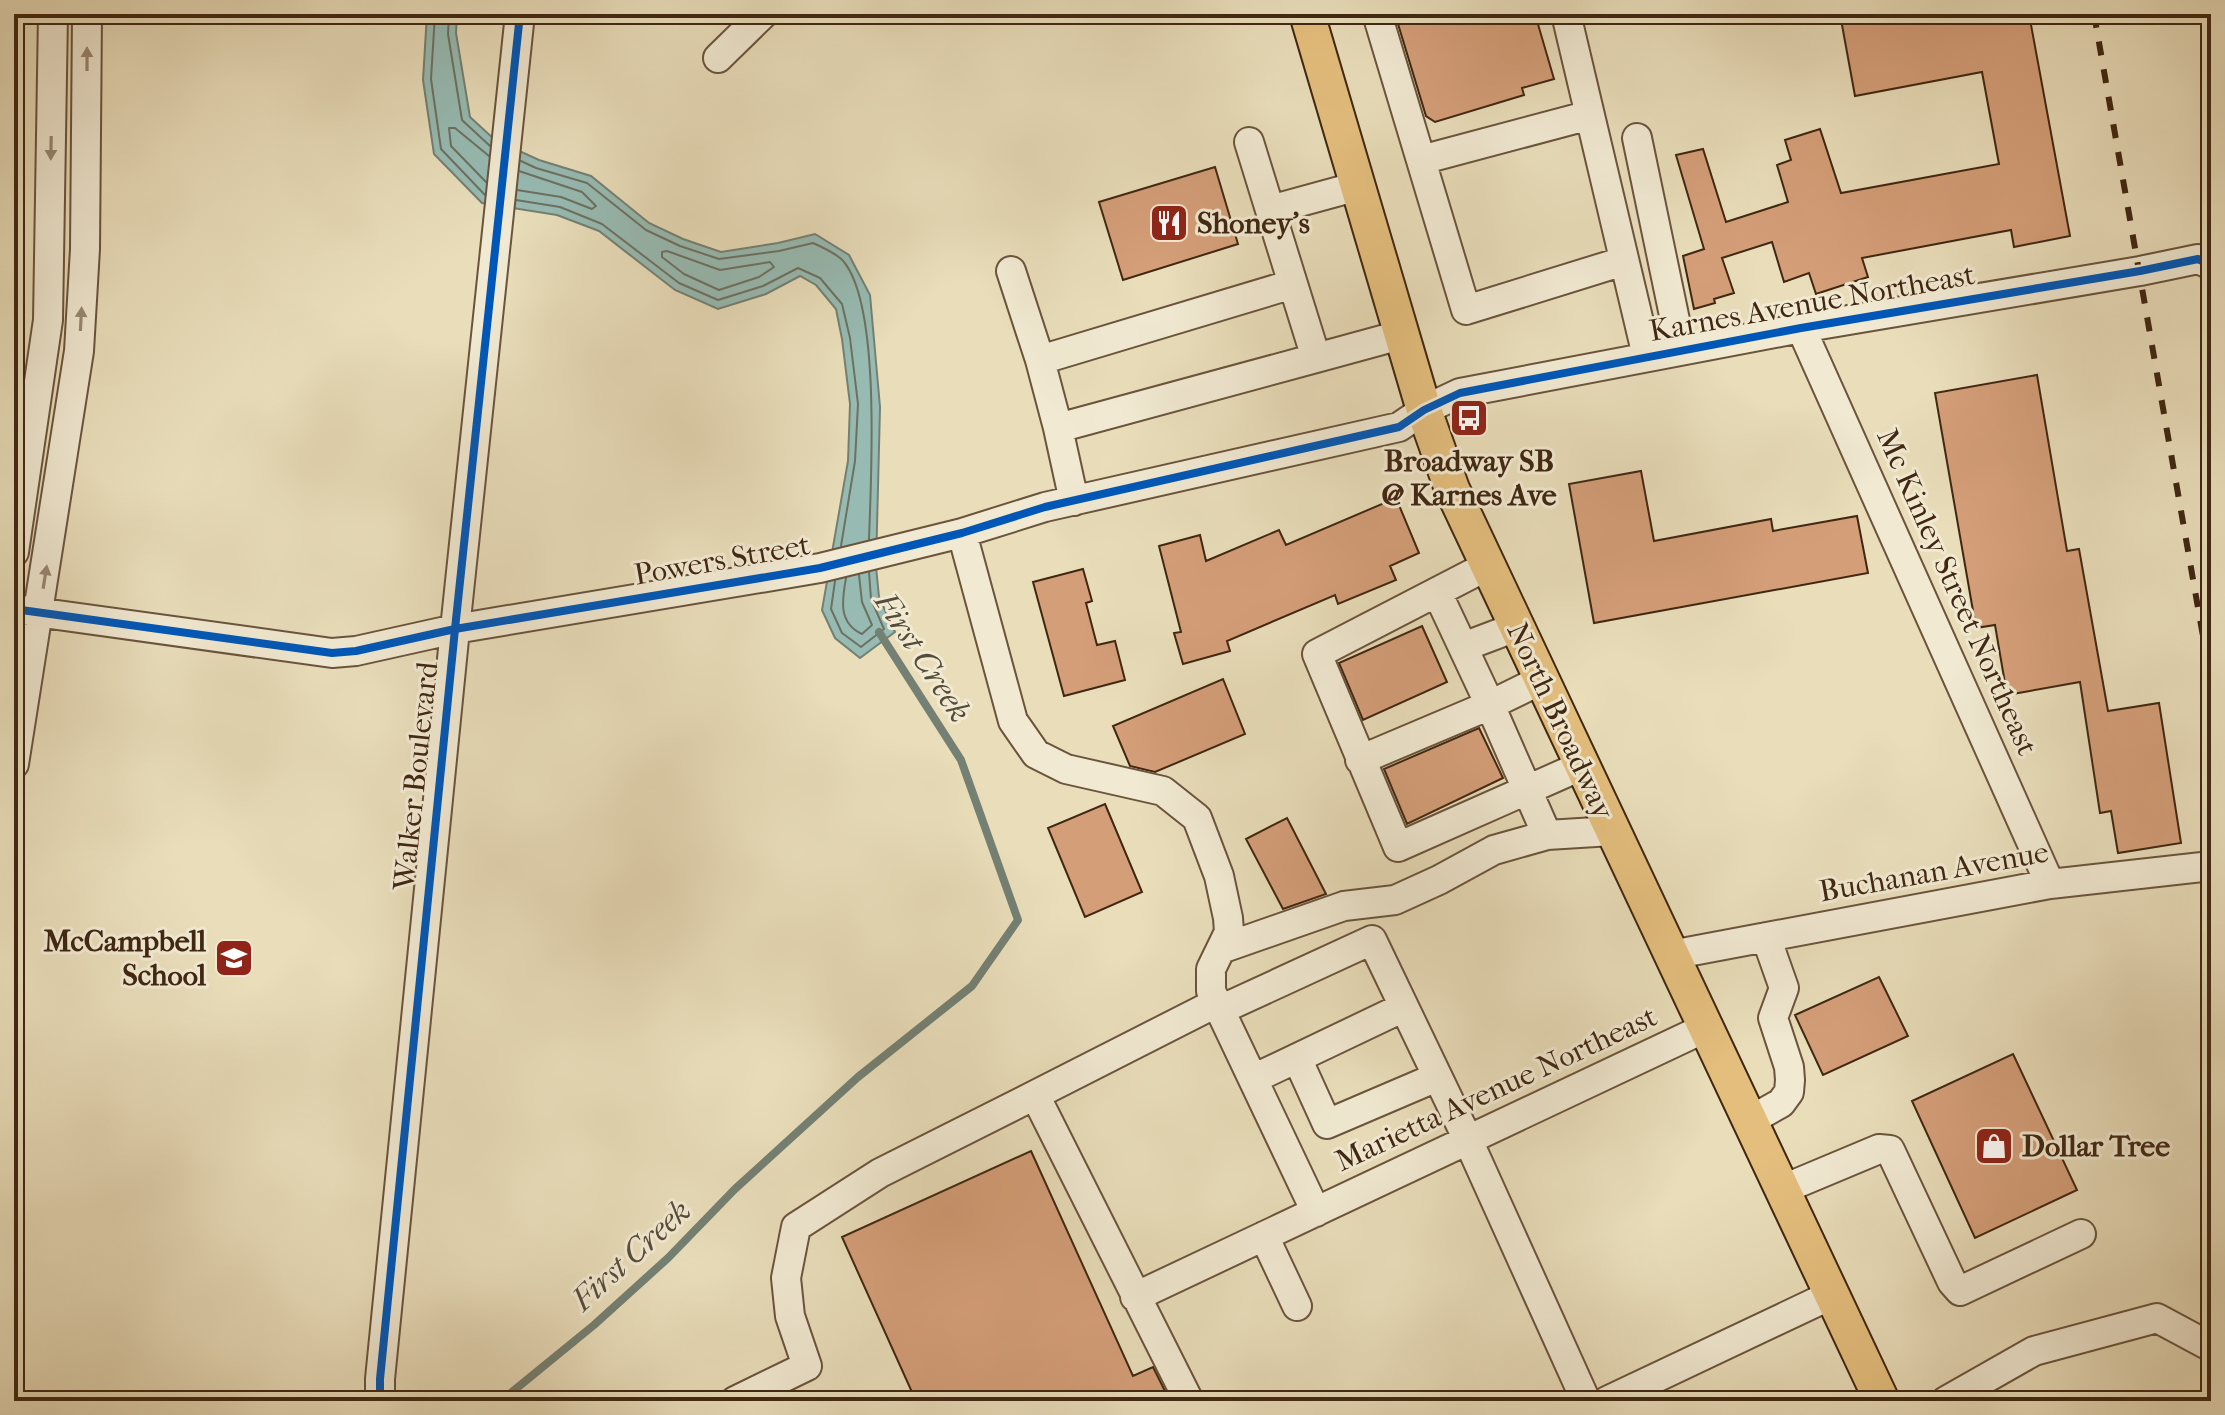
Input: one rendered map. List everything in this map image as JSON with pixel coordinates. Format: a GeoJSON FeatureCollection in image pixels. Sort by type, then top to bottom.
{"type":"FeatureCollection","features":[{"type":"Feature","properties":{"kind":"main road","name":"North Broadway"},"geometry":{"type":"LineString","coordinates":[[1307,14],[1424,410],[1452,489],[1882,1401]]}},
{"type":"Feature","properties":{"kind":"street"},"geometry":{"type":"LineString","coordinates":[[14,552],[48,320],[53,14]]}},
{"type":"Feature","properties":{"kind":"street"},"geometry":{"type":"LineString","coordinates":[[14,764],[27,611],[79,351],[85,249],[87,14]]}},
{"type":"Feature","properties":{"kind":"street","name":"Walker Boulevard"},"geometry":{"type":"LineString","coordinates":[[380,1401],[455,629],[520,14]]}},
{"type":"Feature","properties":{"kind":"street"},"geometry":{"type":"LineString","coordinates":[[718,58],[763,14]]}},
{"type":"Feature","properties":{"kind":"street"},"geometry":{"type":"LineString","coordinates":[[1377,14],[1466,310],[1624,261]]}},
{"type":"Feature","properties":{"kind":"street"},"geometry":{"type":"LineString","coordinates":[[1566,14],[1647,356]]}},
{"type":"Feature","properties":{"kind":"street"},"geometry":{"type":"LineString","coordinates":[[1421,160],[1590,115]]}},
{"type":"Feature","properties":{"kind":"street"},"geometry":{"type":"LineString","coordinates":[[1637,138],[1681,349]]}},
{"type":"Feature","properties":{"kind":"street"},"geometry":{"type":"LineString","coordinates":[[1249,142],[1316,358]]}},
{"type":"Feature","properties":{"kind":"street"},"geometry":{"type":"LineString","coordinates":[[1270,210],[1358,186]]}},
{"type":"Feature","properties":{"kind":"street","name":"Karnes Avenue Northeast"},"geometry":{"type":"LineString","coordinates":[[1424,410],[1460,393],[1681,349],[2198,259],[2211,265]]}},
{"type":"Feature","properties":{"kind":"street"},"geometry":{"type":"LineString","coordinates":[[1011,271],[1040,360],[1074,501]]}},
{"type":"Feature","properties":{"kind":"street"},"geometry":{"type":"LineString","coordinates":[[1040,360],[1293,284]]}},
{"type":"Feature","properties":{"kind":"street","name":"Mc Kinley Street Northeast"},"geometry":{"type":"LineString","coordinates":[[1801,328],[2050,884]]}},
{"type":"Feature","properties":{"kind":"street"},"geometry":{"type":"LineString","coordinates":[[1058,428],[1404,334]]}},
{"type":"Feature","properties":{"kind":"street","name":"Powers Street"},"geometry":{"type":"LineString","coordinates":[[27,611],[332,653],[356,651],[455,629],[820,568],[884,554],[1074,501],[1399,427],[1424,410]]}},
{"type":"Feature","properties":{"kind":"street"},"geometry":{"type":"LineString","coordinates":[[962,533],[1013,721],[1036,754],[1066,769],[1163,791],[1197,818],[1219,876],[1228,918],[1229,932],[1211,969],[1211,991],[1316,1212]]}},
{"type":"Feature","properties":{"kind":"street"},"geometry":{"type":"LineString","coordinates":[[1487,566],[1317,654],[1398,847],[1581,766]]}},
{"type":"Feature","properties":{"kind":"street"},"geometry":{"type":"LineString","coordinates":[[1437,592],[1547,835]]}},
{"type":"Feature","properties":{"kind":"street"},"geometry":{"type":"LineString","coordinates":[[1463,647],[1516,627]]}},
{"type":"Feature","properties":{"kind":"street"},"geometry":{"type":"LineString","coordinates":[[1360,760],[1541,680]]}},
{"type":"Feature","properties":{"kind":"street"},"geometry":{"type":"LineString","coordinates":[[1221,949],[1344,906],[1395,900],[1494,850],[1547,835],[1612,831]]}},
{"type":"Feature","properties":{"kind":"street","name":"Buchanan Avenue"},"geometry":{"type":"LineString","coordinates":[[1671,955],[2050,884],[2211,866]]}},
{"type":"Feature","properties":{"kind":"street"},"geometry":{"type":"LineString","coordinates":[[1749,1121],[1781,1103],[1789,1092],[1789,1067],[1773,1018],[1784,988],[1766,937]]}},
{"type":"Feature","properties":{"kind":"street"},"geometry":{"type":"LineString","coordinates":[[735,1401],[807,1366],[790,1316],[786,1278],[796,1227],[880,1173],[1035,1095],[1218,1007],[1372,940],[1468,1140],[1586,1401]]}},
{"type":"Feature","properties":{"kind":"street"},"geometry":{"type":"LineString","coordinates":[[1253,1079],[1404,1007]]}},
{"type":"Feature","properties":{"kind":"street","name":"Marietta Avenue Northeast"},"geometry":{"type":"LineString","coordinates":[[1135,1297],[1705,1028]]}},
{"type":"Feature","properties":{"kind":"street"},"geometry":{"type":"LineString","coordinates":[[1297,1058],[1327,1124],[1437,1077]]}},
{"type":"Feature","properties":{"kind":"street"},"geometry":{"type":"LineString","coordinates":[[1035,1095],[1189,1401]]}},
{"type":"Feature","properties":{"kind":"street"},"geometry":{"type":"LineString","coordinates":[[1781,1190],[1879,1149],[1890,1150],[1952,1282],[1960,1291],[2081,1234]]}},
{"type":"Feature","properties":{"kind":"street"},"geometry":{"type":"LineString","coordinates":[[1264,1236],[1297,1306]]}},
{"type":"Feature","properties":{"kind":"street"},"geometry":{"type":"LineString","coordinates":[[1607,1401],[1831,1295]]}},
{"type":"Feature","properties":{"kind":"street"},"geometry":{"type":"LineString","coordinates":[[1946,1401],[2034,1351],[2157,1318],[2211,1347]]}},
{"type":"Feature","properties":{"kind":"water","name":"First Creek"},"geometry":{"type":"Polygon","coordinates":[[[427,14],[457,14],[456,33],[470,117],[495,140],[539,160],[591,176],[649,223],[721,252],[815,234],[849,255],[870,295],[880,407],[876,567],[879,597],[895,632],[860,658],[835,638],[822,610],[848,461],[850,404],[836,309],[816,285],[800,276],[766,294],[718,309],[675,290],[599,231],[557,215],[482,203],[434,154],[423,80],[427,14]]]}},
{"type":"Feature","properties":{"kind":"building"},"geometry":{"type":"Polygon","coordinates":[[[1395,14],[1535,14],[1554,79],[1522,88],[1524,95],[1435,122],[1426,116],[1395,14]]]}},
{"type":"Feature","properties":{"kind":"building"},"geometry":{"type":"Polygon","coordinates":[[[1840,14],[2029,14],[2070,236],[2014,247],[2011,230],[1862,258],[1868,277],[1816,294],[1809,273],[1784,282],[1772,242],[1722,258],[1734,293],[1694,309],[1683,256],[1704,249],[1676,155],[1703,149],[1726,222],[1788,202],[1777,165],[1791,160],[1785,140],[1820,129],[1841,193],[1999,164],[1982,72],[1855,96],[1840,14]]]}},
{"type":"Feature","properties":{"kind":"building","name":"Shoney's"},"geometry":{"type":"Polygon","coordinates":[[[1215,167],[1238,244],[1123,280],[1099,202],[1215,167]]]}},
{"type":"Feature","properties":{"kind":"building"},"geometry":{"type":"Polygon","coordinates":[[[2037,375],[2067,551],[2079,549],[2108,711],[2159,703],[2181,843],[2118,853],[2111,811],[2100,813],[2080,682],[2007,695],[1995,625],[1976,628],[1935,393],[2037,375]]]}},
{"type":"Feature","properties":{"kind":"building"},"geometry":{"type":"Polygon","coordinates":[[[1641,471],[1654,541],[1771,519],[1773,531],[1857,516],[1868,573],[1594,623],[1569,484],[1641,471]]]}},
{"type":"Feature","properties":{"kind":"building"},"geometry":{"type":"Polygon","coordinates":[[[1396,498],[1419,553],[1390,566],[1396,580],[1338,604],[1335,595],[1227,641],[1230,651],[1183,664],[1174,633],[1181,632],[1159,546],[1200,535],[1206,561],[1279,530],[1286,545],[1396,498]]]}},
{"type":"Feature","properties":{"kind":"building"},"geometry":{"type":"Polygon","coordinates":[[[1083,569],[1092,601],[1086,603],[1097,645],[1115,641],[1125,680],[1064,696],[1033,582],[1083,569]]]}},
{"type":"Feature","properties":{"kind":"building"},"geometry":{"type":"Polygon","coordinates":[[[1422,626],[1447,682],[1363,720],[1339,663],[1422,626]]]}},
{"type":"Feature","properties":{"kind":"building"},"geometry":{"type":"Polygon","coordinates":[[[1223,679],[1245,734],[1155,772],[1130,766],[1113,726],[1223,679]]]}},
{"type":"Feature","properties":{"kind":"building"},"geometry":{"type":"Polygon","coordinates":[[[1479,728],[1503,778],[1407,824],[1384,769],[1479,728]]]}},
{"type":"Feature","properties":{"kind":"building"},"geometry":{"type":"Polygon","coordinates":[[[1105,804],[1142,892],[1085,917],[1048,828],[1105,804]]]}},
{"type":"Feature","properties":{"kind":"building"},"geometry":{"type":"Polygon","coordinates":[[[1287,818],[1326,894],[1283,909],[1246,839],[1287,818]]]}},
{"type":"Feature","properties":{"kind":"building"},"geometry":{"type":"Polygon","coordinates":[[[1879,977],[1908,1036],[1823,1075],[1795,1015],[1879,977]]]}},
{"type":"Feature","properties":{"kind":"building","name":"Dollar Tree"},"geometry":{"type":"Polygon","coordinates":[[[2013,1054],[2077,1190],[1975,1238],[1912,1101],[2013,1054]]]}},
{"type":"Feature","properties":{"kind":"building"},"geometry":{"type":"Polygon","coordinates":[[[1031,1151],[1133,1376],[1153,1367],[1170,1401],[916,1401],[842,1237],[1031,1151]]]}},
{"type":"Feature","properties":{"kind":"waterway","name":"First Creek"},"geometry":{"type":"LineString","coordinates":[[501,1401],[594,1325],[668,1258],[735,1189],[858,1077],[972,986],[1018,920],[961,760],[879,632]]}},
{"type":"Feature","properties":{"kind":"railway"},"geometry":{"type":"LineString","coordinates":[[2094,14],[2211,682]]}},
{"type":"Feature","properties":{"kind":"cycle path"},"geometry":{"type":"LineString","coordinates":[[380,1401],[455,629],[520,14]]}},
{"type":"Feature","properties":{"kind":"cycle path"},"geometry":{"type":"LineString","coordinates":[[14,609],[332,653],[356,651],[455,629],[820,568],[962,533],[1045,507],[1399,427],[1424,410],[1460,393],[1801,328],[2198,259],[2211,265]]}},
{"type":"Feature","properties":{"kind":"place","name":"Shoney's"},"geometry":{"type":"Point","coordinates":[1169,223]}},
{"type":"Feature","properties":{"kind":"place","name":"Broadway SB @ Karnes Ave"},"geometry":{"type":"Point","coordinates":[1469,418]}},
{"type":"Feature","properties":{"kind":"place","name":"McCampbell School"},"geometry":{"type":"Point","coordinates":[234,958]}},
{"type":"Feature","properties":{"kind":"place","name":"Dollar Tree"},"geometry":{"type":"Point","coordinates":[1994,1146]}}]}
